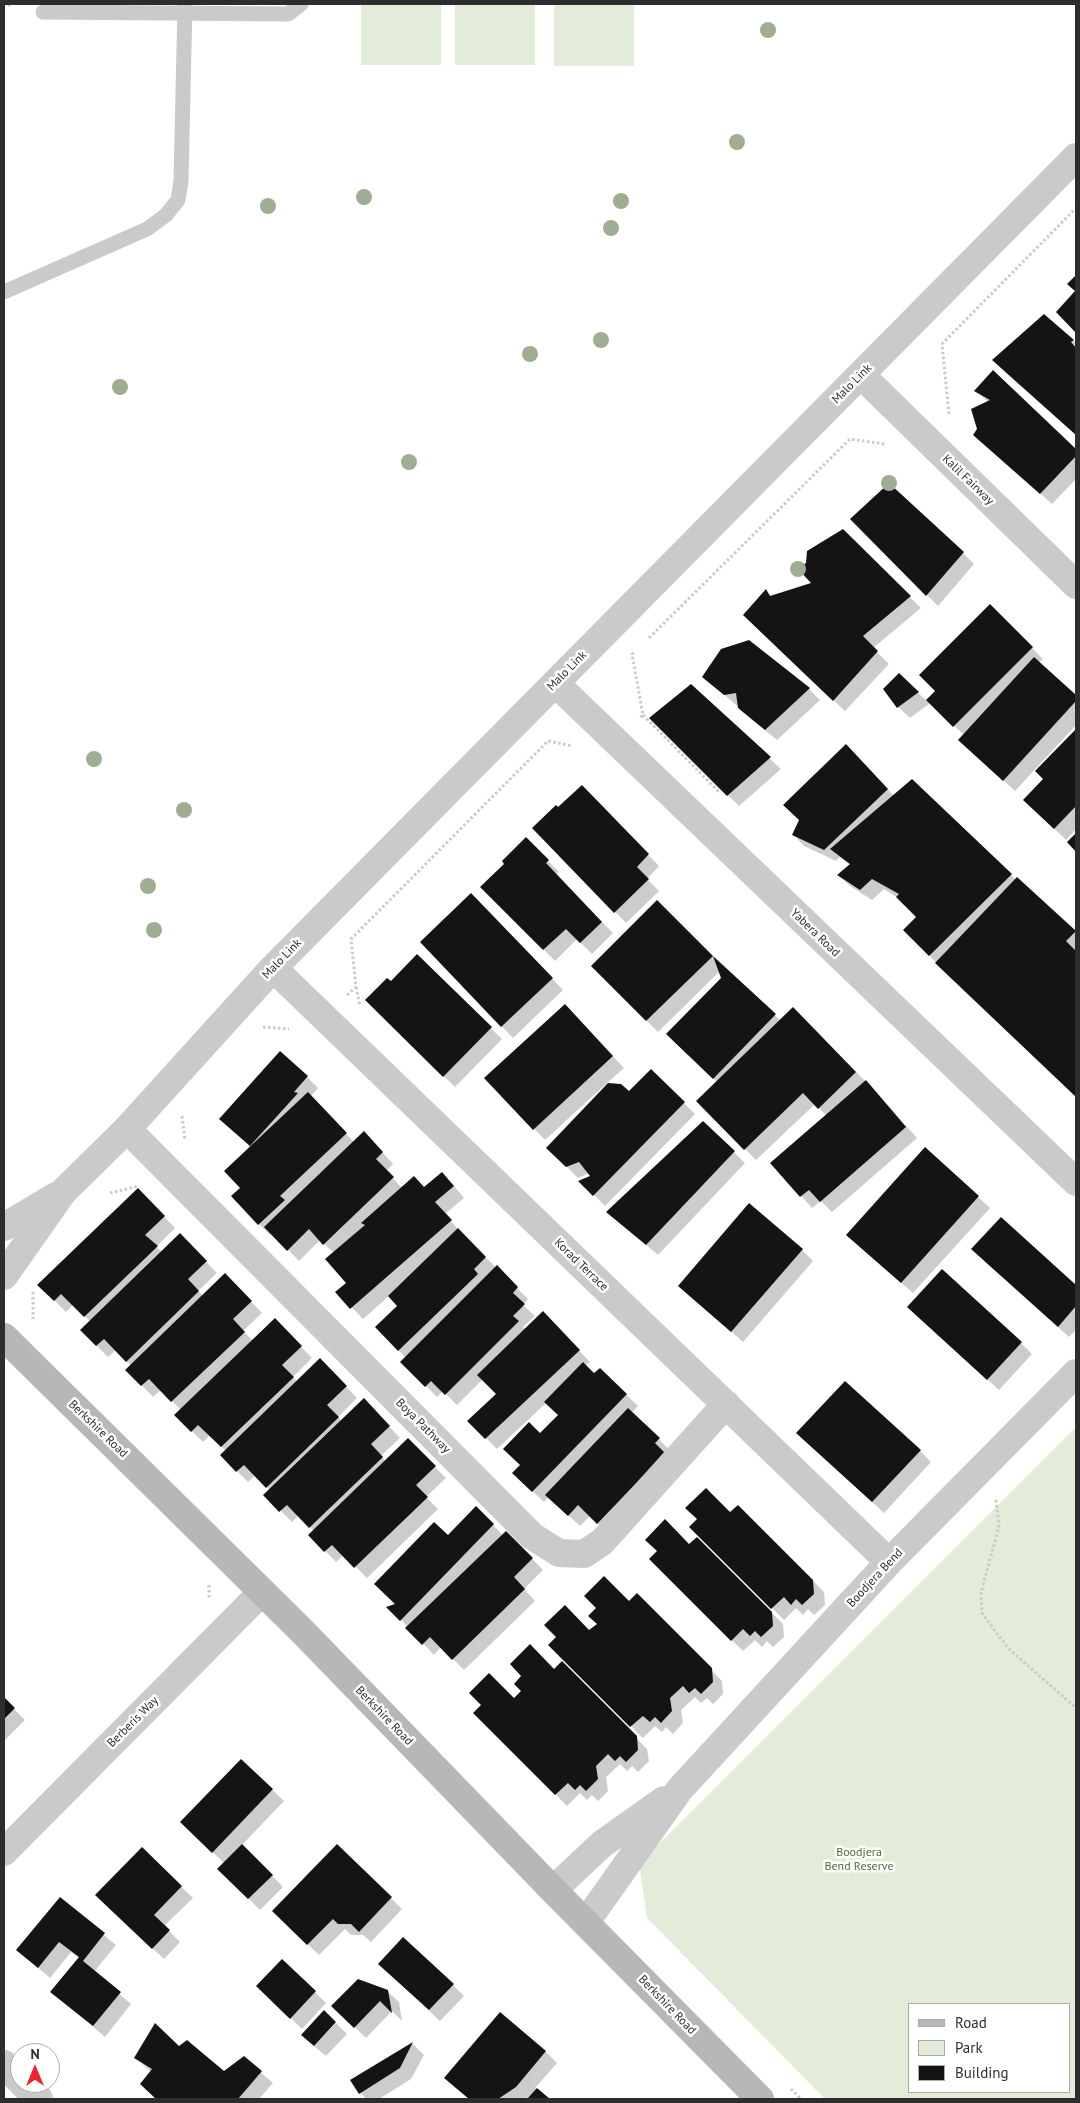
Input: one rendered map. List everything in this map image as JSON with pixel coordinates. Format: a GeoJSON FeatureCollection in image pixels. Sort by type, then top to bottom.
{"type":"FeatureCollection","features":[{"type":"Feature","properties":{"kind":"main road","name":"Berkshire Road"},"geometry":{"type":"LineString","coordinates":[[4,1337],[262,1592],[760,2099]]}},
{"type":"Feature","properties":{"kind":"street","name":"Malo Link"},"geometry":{"type":"LineString","coordinates":[[4,1276],[63,1192],[127,1129],[273,968],[1076,157]]}},
{"type":"Feature","properties":{"kind":"street","name":"Kalil Fairway"},"geometry":{"type":"LineString","coordinates":[[861,375],[1076,585]]}},
{"type":"Feature","properties":{"kind":"street","name":"Yabera Road"},"geometry":{"type":"LineString","coordinates":[[555,683],[1076,1182]]}},
{"type":"Feature","properties":{"kind":"street","name":"Korad Terrace"},"geometry":{"type":"LineString","coordinates":[[273,968],[889,1562]]}},
{"type":"Feature","properties":{"kind":"street","name":"Boya Pathway"},"geometry":{"type":"LineString","coordinates":[[127,1129],[532,1536],[559,1552],[584,1554],[602,1542],[726,1404]]}},
{"type":"Feature","properties":{"kind":"street","name":"Malo Link"},"geometry":{"type":"LineString","coordinates":[[4,1227],[63,1192]]}},
{"type":"Feature","properties":{"kind":"street","name":"Boodjera Bend"},"geometry":{"type":"LineString","coordinates":[[586,1922],[680,1790],[889,1562],[1076,1373]]}},
{"type":"Feature","properties":{"kind":"street","name":"Berberis Way"},"geometry":{"type":"LineString","coordinates":[[4,1852],[262,1592]]}},
{"type":"Feature","properties":{"kind":"street","name":"Boodjera Bend"},"geometry":{"type":"LineString","coordinates":[[553,1890],[602,1844],[680,1790]]}},
{"type":"Feature","properties":{"kind":"lane"},"geometry":{"type":"LineString","coordinates":[[43,12],[185,9],[288,14],[301,4]]}},
{"type":"Feature","properties":{"kind":"lane"},"geometry":{"type":"LineString","coordinates":[[4,292],[146,229],[166,215],[178,200],[181,181],[185,9]]}},
{"type":"Feature","properties":{"kind":"path"},"geometry":{"type":"LineString","coordinates":[[646,640],[850,439],[914,449],[950,419],[942,344],[1076,208]]}},
{"type":"Feature","properties":{"kind":"path"},"geometry":{"type":"LineString","coordinates":[[256,1034],[263,1027],[308,1030],[356,987],[352,939],[548,741],[607,752],[616,743],[642,715],[632,654],[640,648]]}},
{"type":"Feature","properties":{"kind":"path"},"geometry":{"type":"LineString","coordinates":[[105,1194],[146,1184],[185,1144],[181,1108]]}},
{"type":"Feature","properties":{"kind":"path"},"geometry":{"type":"LineString","coordinates":[[33,1287],[33,1324]]}},
{"type":"Feature","properties":{"kind":"path"},"geometry":{"type":"LineString","coordinates":[[981,1470],[993,1484],[999,1526],[982,1593],[982,1613],[1008,1648],[1076,1708]]}},
{"type":"Feature","properties":{"kind":"green space"},"geometry":{"type":"Polygon","coordinates":[[[361,4],[441,4],[441,65],[361,65],[361,4]]]}},
{"type":"Feature","properties":{"kind":"green space"},"geometry":{"type":"Polygon","coordinates":[[[455,4],[535,4],[535,65],[455,65],[455,4]]]}},
{"type":"Feature","properties":{"kind":"green space"},"geometry":{"type":"Polygon","coordinates":[[[554,4],[634,4],[634,66],[554,66],[554,4]]]}},
{"type":"Feature","properties":{"kind":"green space","name":"Boodjera Bend Reserve"},"geometry":{"type":"Polygon","coordinates":[[[1076,1427],[1076,2099],[825,2099],[647,1918],[639,1864],[1076,1427]]]}},
{"type":"Feature","properties":{"kind":"building"},"geometry":{"type":"Polygon","coordinates":[[[1076,275],[1076,333],[1056,312],[1075,291],[1067,284],[1076,275]]]}},
{"type":"Feature","properties":{"kind":"building"},"geometry":{"type":"Polygon","coordinates":[[[1044,314],[1074,340],[1071,342],[1076,348],[1076,435],[992,360],[1044,314]]]}},
{"type":"Feature","properties":{"kind":"building"},"geometry":{"type":"Polygon","coordinates":[[[993,370],[1076,449],[1076,456],[1040,494],[973,435],[977,429],[971,409],[990,400],[974,391],[993,370]]]}},
{"type":"Feature","properties":{"kind":"building"},"geometry":{"type":"Polygon","coordinates":[[[889,483],[964,552],[926,596],[850,519],[889,483]]]}},
{"type":"Feature","properties":{"kind":"building"},"geometry":{"type":"Polygon","coordinates":[[[843,529],[911,596],[863,636],[878,651],[833,701],[743,615],[766,589],[770,596],[811,583],[798,569],[806,563],[807,551],[843,529]]]}},
{"type":"Feature","properties":{"kind":"building"},"geometry":{"type":"Polygon","coordinates":[[[990,604],[1033,647],[953,727],[926,700],[935,691],[919,675],[990,604]]]}},
{"type":"Feature","properties":{"kind":"building"},"geometry":{"type":"Polygon","coordinates":[[[749,640],[810,688],[765,730],[738,708],[736,693],[724,695],[702,677],[721,649],[749,640]]]}},
{"type":"Feature","properties":{"kind":"building"},"geometry":{"type":"Polygon","coordinates":[[[1034,657],[1076,695],[1076,701],[1003,781],[958,740],[1034,657]]]}},
{"type":"Feature","properties":{"kind":"building"},"geometry":{"type":"Polygon","coordinates":[[[899,673],[919,692],[897,708],[883,689],[899,673]]]}},
{"type":"Feature","properties":{"kind":"building"},"geometry":{"type":"Polygon","coordinates":[[[691,684],[771,757],[727,796],[649,718],[691,684]]]}},
{"type":"Feature","properties":{"kind":"building"},"geometry":{"type":"Polygon","coordinates":[[[1076,729],[1076,806],[1054,829],[1023,800],[1043,779],[1035,771],[1076,729]]]}},
{"type":"Feature","properties":{"kind":"building"},"geometry":{"type":"Polygon","coordinates":[[[846,744],[888,789],[824,850],[792,835],[799,820],[783,805],[846,744]]]}},
{"type":"Feature","properties":{"kind":"building"},"geometry":{"type":"Polygon","coordinates":[[[912,779],[1012,874],[929,956],[903,930],[916,917],[896,897],[899,894],[872,879],[860,890],[837,875],[850,864],[830,849],[912,779]]]}},
{"type":"Feature","properties":{"kind":"building"},"geometry":{"type":"Polygon","coordinates":[[[582,785],[649,854],[637,867],[649,879],[614,913],[532,828],[556,805],[558,807],[582,785]]]}},
{"type":"Feature","properties":{"kind":"building"},"geometry":{"type":"Polygon","coordinates":[[[1076,833],[1076,852],[1067,842],[1076,833]]]}},
{"type":"Feature","properties":{"kind":"building"},"geometry":{"type":"Polygon","coordinates":[[[526,837],[549,860],[546,863],[602,922],[580,943],[566,929],[543,950],[480,887],[504,864],[502,861],[526,837]]]}},
{"type":"Feature","properties":{"kind":"building"},"geometry":{"type":"Polygon","coordinates":[[[1017,877],[1076,931],[1066,941],[1076,951],[1076,1097],[935,963],[1017,877]]]}},
{"type":"Feature","properties":{"kind":"building"},"geometry":{"type":"Polygon","coordinates":[[[471,893],[553,978],[501,1027],[420,942],[471,893]]]}},
{"type":"Feature","properties":{"kind":"building"},"geometry":{"type":"Polygon","coordinates":[[[657,900],[713,956],[646,1021],[591,966],[657,900]]]}},
{"type":"Feature","properties":{"kind":"building"},"geometry":{"type":"Polygon","coordinates":[[[417,954],[492,1027],[443,1077],[365,1000],[387,978],[391,981],[417,954]]]}},
{"type":"Feature","properties":{"kind":"building"},"geometry":{"type":"Polygon","coordinates":[[[713,956],[776,1014],[713,1079],[666,1034],[721,978],[713,956]]]}},
{"type":"Feature","properties":{"kind":"building"},"geometry":{"type":"Polygon","coordinates":[[[565,1004],[613,1056],[533,1130],[484,1078],[565,1004]]]}},
{"type":"Feature","properties":{"kind":"building"},"geometry":{"type":"Polygon","coordinates":[[[793,1007],[856,1072],[818,1109],[803,1093],[744,1150],[696,1101],[793,1007]]]}},
{"type":"Feature","properties":{"kind":"building"},"geometry":{"type":"Polygon","coordinates":[[[280,1051],[308,1076],[294,1092],[298,1093],[250,1146],[219,1119],[280,1051]]]}},
{"type":"Feature","properties":{"kind":"building"},"geometry":{"type":"Polygon","coordinates":[[[651,1069],[685,1102],[593,1196],[578,1181],[590,1176],[579,1162],[566,1167],[546,1148],[608,1083],[621,1084],[629,1091],[651,1069]]]}},
{"type":"Feature","properties":{"kind":"building"},"geometry":{"type":"Polygon","coordinates":[[[866,1080],[906,1127],[820,1202],[809,1190],[800,1197],[770,1163],[866,1080]]]}},
{"type":"Feature","properties":{"kind":"building"},"geometry":{"type":"Polygon","coordinates":[[[308,1092],[347,1133],[280,1196],[285,1200],[258,1225],[231,1196],[240,1188],[224,1171],[308,1092]]]}},
{"type":"Feature","properties":{"kind":"building"},"geometry":{"type":"Polygon","coordinates":[[[703,1121],[735,1151],[646,1245],[606,1212],[703,1121]]]}},
{"type":"Feature","properties":{"kind":"building"},"geometry":{"type":"Polygon","coordinates":[[[364,1131],[383,1152],[376,1159],[394,1177],[323,1245],[309,1229],[287,1251],[264,1227],[364,1131]]]}},
{"type":"Feature","properties":{"kind":"building"},"geometry":{"type":"Polygon","coordinates":[[[925,1147],[979,1196],[901,1283],[846,1235],[925,1147]]]}},
{"type":"Feature","properties":{"kind":"building"},"geometry":{"type":"Polygon","coordinates":[[[442,1172],[454,1186],[435,1202],[452,1220],[350,1309],[335,1292],[346,1283],[325,1259],[365,1225],[361,1223],[414,1176],[424,1187],[442,1172]]]}},
{"type":"Feature","properties":{"kind":"building"},"geometry":{"type":"Polygon","coordinates":[[[138,1188],[165,1216],[145,1235],[158,1246],[84,1317],[61,1294],[54,1301],[37,1285],[138,1188]]]}},
{"type":"Feature","properties":{"kind":"building"},"geometry":{"type":"Polygon","coordinates":[[[749,1203],[803,1249],[731,1332],[678,1286],[749,1203]]]}},
{"type":"Feature","properties":{"kind":"building"},"geometry":{"type":"Polygon","coordinates":[[[1001,1217],[1076,1285],[1076,1306],[1058,1327],[971,1249],[1001,1217]]]}},
{"type":"Feature","properties":{"kind":"building"},"geometry":{"type":"Polygon","coordinates":[[[458,1228],[486,1257],[474,1269],[478,1274],[398,1351],[375,1327],[397,1306],[388,1296],[458,1228]]]}},
{"type":"Feature","properties":{"kind":"building"},"geometry":{"type":"Polygon","coordinates":[[[180,1233],[207,1261],[188,1279],[199,1291],[126,1362],[104,1339],[96,1346],[80,1330],[180,1233]]]}},
{"type":"Feature","properties":{"kind":"building"},"geometry":{"type":"Polygon","coordinates":[[[497,1265],[518,1287],[513,1293],[525,1304],[513,1316],[519,1321],[445,1395],[431,1381],[425,1387],[400,1362],[497,1265]]]}},
{"type":"Feature","properties":{"kind":"building"},"geometry":{"type":"Polygon","coordinates":[[[942,1269],[1022,1342],[987,1380],[907,1307],[942,1269]]]}},
{"type":"Feature","properties":{"kind":"building"},"geometry":{"type":"Polygon","coordinates":[[[225,1273],[252,1301],[233,1319],[245,1332],[171,1402],[149,1379],[141,1386],[125,1370],[225,1273]]]}},
{"type":"Feature","properties":{"kind":"building"},"geometry":{"type":"Polygon","coordinates":[[[543,1311],[580,1350],[485,1439],[467,1421],[496,1394],[477,1375],[543,1311]]]}},
{"type":"Feature","properties":{"kind":"building"},"geometry":{"type":"Polygon","coordinates":[[[275,1318],[302,1346],[282,1365],[294,1377],[221,1447],[198,1425],[191,1432],[174,1415],[275,1318]]]}},
{"type":"Feature","properties":{"kind":"building"},"geometry":{"type":"Polygon","coordinates":[[[320,1358],[347,1386],[327,1405],[339,1417],[266,1488],[244,1465],[236,1472],[220,1455],[320,1358]]]}},
{"type":"Feature","properties":{"kind":"building"},"geometry":{"type":"Polygon","coordinates":[[[583,1362],[594,1373],[600,1368],[627,1394],[532,1492],[512,1473],[520,1465],[503,1449],[529,1422],[540,1433],[558,1415],[544,1402],[583,1362]]]}},
{"type":"Feature","properties":{"kind":"building"},"geometry":{"type":"Polygon","coordinates":[[[845,1381],[921,1450],[872,1502],[796,1433],[845,1381]]]}},
{"type":"Feature","properties":{"kind":"building"},"geometry":{"type":"Polygon","coordinates":[[[364,1398],[390,1426],[371,1444],[383,1457],[309,1528],[287,1505],[279,1512],[263,1495],[364,1398]]]}},
{"type":"Feature","properties":{"kind":"building"},"geometry":{"type":"Polygon","coordinates":[[[628,1408],[660,1438],[655,1443],[665,1453],[597,1524],[578,1505],[568,1516],[545,1495],[628,1408]]]}},
{"type":"Feature","properties":{"kind":"building"},"geometry":{"type":"Polygon","coordinates":[[[408,1438],[436,1466],[416,1485],[428,1497],[354,1568],[332,1545],[324,1552],[308,1535],[408,1438]]]}},
{"type":"Feature","properties":{"kind":"building"},"geometry":{"type":"Polygon","coordinates":[[[706,1488],[730,1512],[738,1505],[813,1580],[814,1594],[802,1605],[796,1599],[791,1605],[784,1597],[771,1609],[689,1527],[697,1519],[685,1508],[706,1488]]]}},
{"type":"Feature","properties":{"kind":"building"},"geometry":{"type":"Polygon","coordinates":[[[476,1506],[494,1524],[400,1621],[386,1607],[395,1604],[374,1584],[434,1522],[448,1535],[476,1506]]]}},
{"type":"Feature","properties":{"kind":"building"},"geometry":{"type":"Polygon","coordinates":[[[665,1519],[689,1544],[697,1537],[772,1612],[773,1626],[761,1637],[755,1631],[750,1636],[743,1629],[731,1641],[649,1559],[657,1551],[645,1540],[665,1519]]]}},
{"type":"Feature","properties":{"kind":"building"},"geometry":{"type":"Polygon","coordinates":[[[506,1531],[533,1558],[514,1577],[525,1589],[452,1660],[430,1637],[422,1645],[405,1628],[506,1531]]]}},
{"type":"Feature","properties":{"kind":"building"},"geometry":{"type":"Polygon","coordinates":[[[604,1576],[629,1601],[637,1593],[712,1668],[713,1682],[701,1694],[695,1688],[689,1693],[683,1686],[670,1698],[672,1711],[661,1723],[655,1717],[650,1722],[643,1716],[630,1727],[548,1645],[556,1637],[544,1625],[565,1605],[589,1630],[597,1624],[588,1616],[596,1608],[584,1596],[604,1576]]]}},
{"type":"Feature","properties":{"kind":"building"},"geometry":{"type":"Polygon","coordinates":[[[530,1644],[554,1669],[562,1661],[637,1736],[638,1750],[626,1762],[620,1756],[615,1761],[608,1754],[596,1766],[598,1779],[586,1791],[580,1785],[575,1790],[568,1783],[555,1795],[473,1713],[481,1705],[469,1693],[489,1673],[514,1698],[521,1691],[514,1684],[521,1676],[510,1664],[530,1644]]]}},
{"type":"Feature","properties":{"kind":"building"},"geometry":{"type":"Polygon","coordinates":[[[4,1697],[15,1708],[4,1719],[4,1697]]]}},
{"type":"Feature","properties":{"kind":"building"},"geometry":{"type":"Polygon","coordinates":[[[241,1759],[273,1789],[212,1853],[180,1822],[241,1759]]]}},
{"type":"Feature","properties":{"kind":"building"},"geometry":{"type":"Polygon","coordinates":[[[242,1844],[273,1875],[248,1899],[217,1869],[242,1844]]]}},
{"type":"Feature","properties":{"kind":"building"},"geometry":{"type":"Polygon","coordinates":[[[337,1844],[392,1897],[359,1932],[351,1924],[338,1924],[333,1919],[307,1945],[272,1911],[337,1844]]]}},
{"type":"Feature","properties":{"kind":"building"},"geometry":{"type":"Polygon","coordinates":[[[142,1847],[182,1886],[154,1915],[170,1930],[152,1949],[95,1895],[142,1847]]]}},
{"type":"Feature","properties":{"kind":"building"},"geometry":{"type":"Polygon","coordinates":[[[60,1897],[105,1933],[83,1961],[121,1992],[93,2026],[50,1992],[79,1957],[59,1942],[38,1968],[16,1950],[60,1897]]]}},
{"type":"Feature","properties":{"kind":"building"},"geometry":{"type":"Polygon","coordinates":[[[403,1937],[454,1984],[429,2010],[378,1964],[403,1937]]]}},
{"type":"Feature","properties":{"kind":"building"},"geometry":{"type":"Polygon","coordinates":[[[282,1959],[316,1991],[290,2019],[256,1986],[282,1959]]]}},
{"type":"Feature","properties":{"kind":"building"},"geometry":{"type":"Polygon","coordinates":[[[358,1979],[388,1990],[392,2013],[380,2001],[354,2028],[331,2006],[358,1979]]]}},
{"type":"Feature","properties":{"kind":"building"},"geometry":{"type":"Polygon","coordinates":[[[324,2010],[336,2022],[314,2046],[301,2035],[324,2010]]]}},
{"type":"Feature","properties":{"kind":"building"},"geometry":{"type":"Polygon","coordinates":[[[500,2012],[546,2051],[516,2087],[498,2099],[469,2099],[444,2078],[500,2012]]]}},
{"type":"Feature","properties":{"kind":"building"},"geometry":{"type":"Polygon","coordinates":[[[155,2023],[179,2046],[187,2040],[224,2071],[244,2056],[262,2071],[238,2099],[156,2099],[140,2084],[152,2069],[134,2058],[155,2023]]]}},
{"type":"Feature","properties":{"kind":"building"},"geometry":{"type":"Polygon","coordinates":[[[413,2042],[400,2068],[359,2094],[350,2080],[413,2042]]]}},
{"type":"Feature","properties":{"kind":"building"},"geometry":{"type":"Polygon","coordinates":[[[537,2088],[550,2099],[527,2099],[537,2088]]]}}]}
